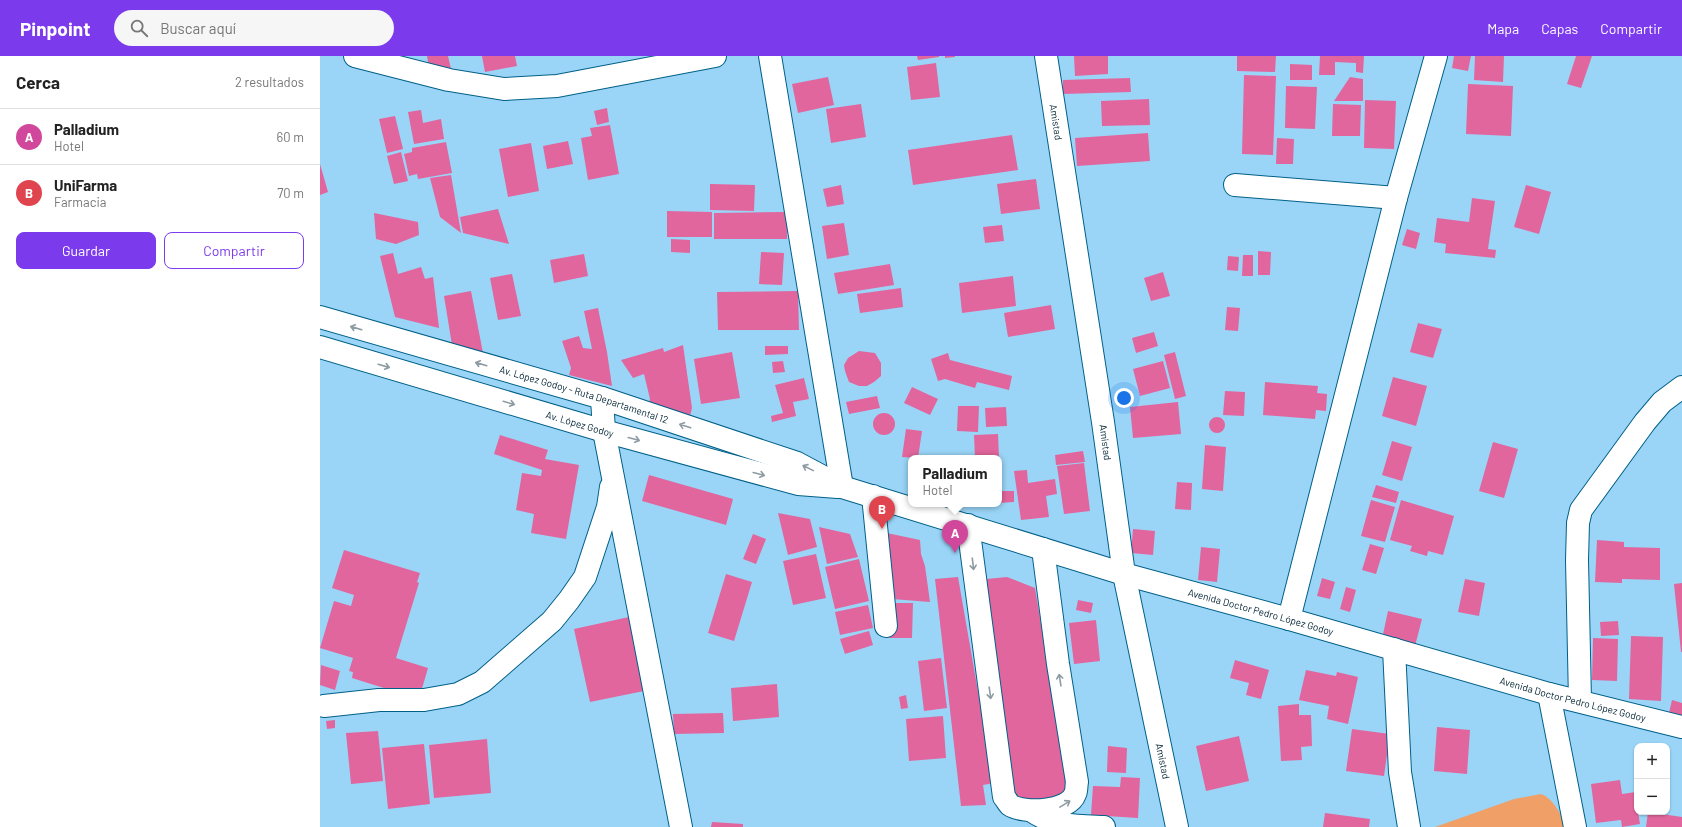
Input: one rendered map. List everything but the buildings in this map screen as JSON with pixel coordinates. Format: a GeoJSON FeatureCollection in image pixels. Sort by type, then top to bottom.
{"type":"FeatureCollection","features":[{"type":"Feature","properties":{"kind":"street"},"geometry":{"type":"LineString","coordinates":[[354,56],[449,80],[504,89],[558,86],[715,56]]}},
{"type":"Feature","properties":{"kind":"street"},"geometry":{"type":"LineString","coordinates":[[770,56],[842,487]]}},
{"type":"Feature","properties":{"kind":"street","name":"Amistad"},"geometry":{"type":"LineString","coordinates":[[1046,56],[1103,422],[1124,574],[1177,827]]}},
{"type":"Feature","properties":{"kind":"street"},"geometry":{"type":"LineString","coordinates":[[1289,619],[1396,198],[1436,56]]}},
{"type":"Feature","properties":{"kind":"street"},"geometry":{"type":"LineString","coordinates":[[1235,185],[1396,198]]}},
{"type":"Feature","properties":{"kind":"street","name":"Av. López Godoy - Ruta Departamental 12"},"geometry":{"type":"LineString","coordinates":[[320,317],[602,398],[797,463],[842,487]]}},
{"type":"Feature","properties":{"kind":"street","name":"Av. López Godoy"},"geometry":{"type":"LineString","coordinates":[[320,347],[604,431],[798,484],[842,487]]}},
{"type":"Feature","properties":{"kind":"street"},"geometry":{"type":"LineString","coordinates":[[1580,701],[1577,560],[1578,523],[1581,510],[1645,422],[1662,402],[1682,388]]}},
{"type":"Feature","properties":{"kind":"street"},"geometry":{"type":"LineString","coordinates":[[602,398],[604,431],[681,827]]}},
{"type":"Feature","properties":{"kind":"street"},"geometry":{"type":"LineString","coordinates":[[324,706],[379,700],[424,700],[458,694],[482,682],[552,621],[585,577],[608,507],[613,478]]}},
{"type":"Feature","properties":{"kind":"street","name":"Avenida Doctor Pedro López Godoy"},"geometry":{"type":"LineString","coordinates":[[842,487],[908,507]]}},
{"type":"Feature","properties":{"kind":"street"},"geometry":{"type":"LineString","coordinates":[[873,496],[886,626]]}},
{"type":"Feature","properties":{"kind":"street","name":"Avenida Doctor Pedro López Godoy"},"geometry":{"type":"LineString","coordinates":[[909,507],[1124,574],[1289,619],[1549,694],[1682,727]]}},
{"type":"Feature","properties":{"kind":"street"},"geometry":{"type":"LineString","coordinates":[[968,525],[1004,797],[1010,805],[1032,811],[1044,820],[1065,826],[1104,827]]}},
{"type":"Feature","properties":{"kind":"street"},"geometry":{"type":"LineString","coordinates":[[1032,811],[1067,804],[1075,795],[1077,782],[1058,664],[1043,549]]}},
{"type":"Feature","properties":{"kind":"street"},"geometry":{"type":"LineString","coordinates":[[1394,649],[1400,772],[1409,827]]}},
{"type":"Feature","properties":{"kind":"street"},"geometry":{"type":"LineString","coordinates":[[1549,694],[1575,827]]}},
{"type":"Feature","properties":{"kind":"shaded area"},"geometry":{"type":"Polygon","coordinates":[[[1541,794],[1546,796],[1553,803],[1566,827],[1435,827],[1514,799],[1541,794]]]}},
{"type":"Feature","properties":{"kind":"place","name":"UniFarma"},"geometry":{"type":"Point","coordinates":[882,529]}},
{"type":"Feature","properties":{"kind":"place","name":"Palladium"},"geometry":{"type":"Point","coordinates":[955,553]}}]}
